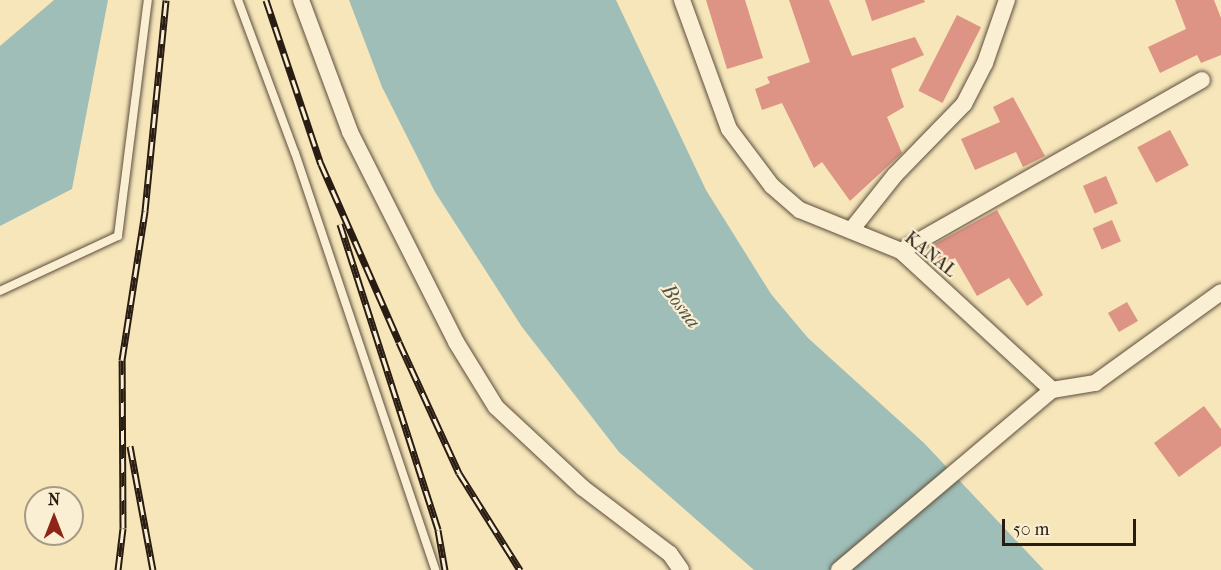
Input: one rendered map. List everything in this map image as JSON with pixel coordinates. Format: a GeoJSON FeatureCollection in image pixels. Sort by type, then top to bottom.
{"type":"FeatureCollection","features":[{"type":"Feature","properties":{"kind":"street"},"geometry":{"type":"LineString","coordinates":[[301,0],[355,143],[456,342],[496,406],[583,488],[670,554],[681,570]]}},
{"type":"Feature","properties":{"kind":"street","name":"KANAL"},"geometry":{"type":"LineString","coordinates":[[682,0],[729,129],[748,157],[800,210],[852,229],[901,251],[1052,390]]}},
{"type":"Feature","properties":{"kind":"street"},"geometry":{"type":"LineString","coordinates":[[852,229],[895,175],[964,104],[985,63],[1007,0]]}},
{"type":"Feature","properties":{"kind":"street"},"geometry":{"type":"LineString","coordinates":[[901,251],[1202,80]]}},
{"type":"Feature","properties":{"kind":"street"},"geometry":{"type":"LineString","coordinates":[[839,570],[1052,390],[1095,383],[1221,292]]}},
{"type":"Feature","properties":{"kind":"lane"},"geometry":{"type":"LineString","coordinates":[[0,291],[118,236],[148,0]]}},
{"type":"Feature","properties":{"kind":"lane"},"geometry":{"type":"LineString","coordinates":[[238,0],[299,164],[435,570]]}},
{"type":"Feature","properties":{"kind":"water"},"geometry":{"type":"Polygon","coordinates":[[[54,0],[108,0],[72,189],[0,226],[0,46],[54,0]]]}},
{"type":"Feature","properties":{"kind":"water","name":"Bosna"},"geometry":{"type":"Polygon","coordinates":[[[349,0],[616,0],[706,190],[771,294],[808,338],[924,443],[1044,570],[754,570],[619,452],[522,327],[435,192],[382,87],[349,0]]]}},
{"type":"Feature","properties":{"kind":"building"},"geometry":{"type":"Polygon","coordinates":[[[706,0],[745,0],[763,58],[727,69],[706,0]]]}},
{"type":"Feature","properties":{"kind":"building"},"geometry":{"type":"Polygon","coordinates":[[[789,0],[829,0],[852,56],[915,37],[924,55],[891,69],[904,107],[887,117],[902,153],[850,201],[822,162],[814,168],[782,103],[762,110],[755,89],[770,83],[767,77],[810,62],[789,0]]]}},
{"type":"Feature","properties":{"kind":"building"},"geometry":{"type":"Polygon","coordinates":[[[865,0],[924,0],[925,2],[872,21],[865,0]]]}},
{"type":"Feature","properties":{"kind":"building"},"geometry":{"type":"Polygon","coordinates":[[[1175,0],[1214,0],[1221,18],[1221,55],[1201,63],[1197,55],[1160,73],[1148,47],[1186,29],[1175,0]]]}},
{"type":"Feature","properties":{"kind":"building"},"geometry":{"type":"Polygon","coordinates":[[[957,15],[981,27],[942,103],[918,91],[957,15]]]}},
{"type":"Feature","properties":{"kind":"building"},"geometry":{"type":"Polygon","coordinates":[[[1013,97],[1045,156],[1023,167],[1016,152],[975,170],[961,139],[1000,122],[993,107],[1013,97]]]}},
{"type":"Feature","properties":{"kind":"building"},"geometry":{"type":"Polygon","coordinates":[[[1170,130],[1189,165],[1156,183],[1137,147],[1170,130]]]}},
{"type":"Feature","properties":{"kind":"building"},"geometry":{"type":"Polygon","coordinates":[[[1106,176],[1118,204],[1095,213],[1083,186],[1106,176]]]}},
{"type":"Feature","properties":{"kind":"building"},"geometry":{"type":"Polygon","coordinates":[[[997,210],[1043,295],[1027,306],[1009,278],[977,296],[955,258],[941,265],[931,246],[997,210]]]}},
{"type":"Feature","properties":{"kind":"building"},"geometry":{"type":"Polygon","coordinates":[[[1112,220],[1121,241],[1102,249],[1093,228],[1112,220]]]}},
{"type":"Feature","properties":{"kind":"building"},"geometry":{"type":"Polygon","coordinates":[[[1127,302],[1138,321],[1119,332],[1108,313],[1127,302]]]}},
{"type":"Feature","properties":{"kind":"building"},"geometry":{"type":"Polygon","coordinates":[[[1204,406],[1221,429],[1221,446],[1179,477],[1154,443],[1204,406]]]}},
{"type":"Feature","properties":{"kind":"railway"},"geometry":{"type":"LineString","coordinates":[[118,570],[123,528],[122,360],[145,211],[166,0]]}},
{"type":"Feature","properties":{"kind":"railway"},"geometry":{"type":"LineString","coordinates":[[266,0],[321,164],[399,342],[459,473],[520,570]]}},
{"type":"Feature","properties":{"kind":"railway"},"geometry":{"type":"LineString","coordinates":[[340,224],[438,530],[445,570]]}},
{"type":"Feature","properties":{"kind":"railway"},"geometry":{"type":"LineString","coordinates":[[130,446],[153,570]]}}]}
